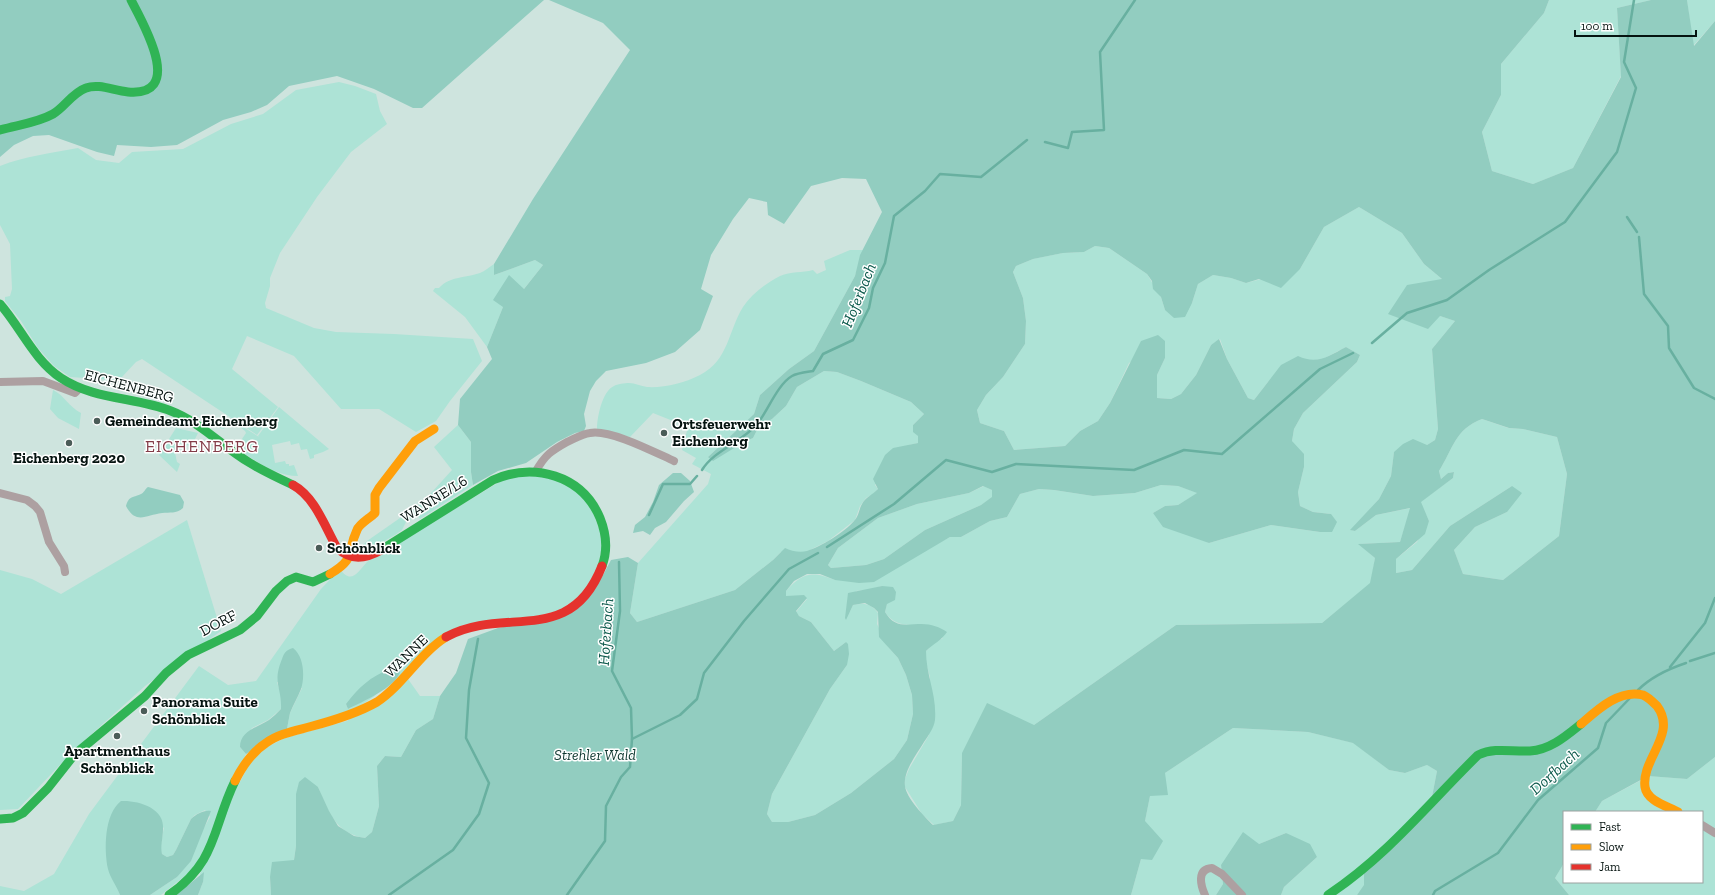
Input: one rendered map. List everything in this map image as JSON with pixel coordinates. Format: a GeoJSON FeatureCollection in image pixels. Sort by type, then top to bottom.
{"type":"FeatureCollection","features":[{"type":"Feature","properties":{"kind":"street"},"geometry":{"type":"LineString","coordinates":[[0,130],[52,115],[76,92],[92,86],[133,92],[152,86],[160,70],[157,56],[131,0]]}},
{"type":"Feature","properties":{"kind":"street","name":"EICHENBERG"},"geometry":{"type":"LineString","coordinates":[[0,304],[12,317],[41,362],[62,380],[79,389],[98,395],[164,408],[187,419],[250,463],[295,486],[314,506],[337,548],[341,553],[350,557]]}},
{"type":"Feature","properties":{"kind":"street"},"geometry":{"type":"LineString","coordinates":[[0,382],[43,381],[75,393],[79,389]]}},
{"type":"Feature","properties":{"kind":"street"},"geometry":{"type":"LineString","coordinates":[[350,557],[357,529],[375,513],[374,495],[415,441],[434,429]]}},
{"type":"Feature","properties":{"kind":"street"},"geometry":{"type":"LineString","coordinates":[[536,471],[544,457],[557,448],[590,433],[610,436],[632,442],[674,461]]}},
{"type":"Feature","properties":{"kind":"street","name":"WANNE/L6"},"geometry":{"type":"LineString","coordinates":[[350,557],[358,558],[372,555],[498,477],[516,472],[536,471]]}},
{"type":"Feature","properties":{"kind":"street","name":"WANNE"},"geometry":{"type":"LineString","coordinates":[[169,895],[191,877],[202,864],[209,850],[232,784],[247,760],[268,742],[278,736],[349,715],[378,702],[417,661],[448,636],[472,627],[535,621],[564,613],[578,604],[591,589],[604,561],[605,548],[602,523],[592,502],[575,485],[555,475],[536,471]]}},
{"type":"Feature","properties":{"kind":"street"},"geometry":{"type":"LineString","coordinates":[[0,493],[27,500],[40,512],[49,542],[64,566],[65,572]]}},
{"type":"Feature","properties":{"kind":"street","name":"DORF"},"geometry":{"type":"LineString","coordinates":[[0,819],[13,818],[23,813],[48,788],[74,755],[145,696],[166,673],[188,655],[240,630],[257,616],[276,591],[286,581],[296,577],[313,582],[322,579],[340,568],[350,557]]}},
{"type":"Feature","properties":{"kind":"street"},"geometry":{"type":"LineString","coordinates":[[1328,895],[1354,878],[1387,849],[1420,817],[1478,755],[1485,751],[1495,749],[1521,752],[1542,749],[1560,740],[1618,697],[1635,694],[1650,699],[1656,705],[1663,717],[1664,732],[1648,768],[1645,780],[1645,789],[1649,797],[1676,811]]}},
{"type":"Feature","properties":{"kind":"street"},"geometry":{"type":"LineString","coordinates":[[1703,826],[1715,833]]}},
{"type":"Feature","properties":{"kind":"street"},"geometry":{"type":"LineString","coordinates":[[1205,895],[1202,886],[1202,874],[1208,868],[1212,868],[1222,874],[1242,895]]}},
{"type":"Feature","properties":{"kind":"green space"},"geometry":{"type":"Polygon","coordinates":[[[0,0],[544,0],[422,108],[413,108],[374,89],[337,76],[289,86],[267,105],[251,112],[223,120],[177,145],[151,147],[117,145],[114,156],[97,152],[49,135],[33,136],[14,145],[0,157],[0,0]]]}},
{"type":"Feature","properties":{"kind":"green space","name":"Strehler Wald"},"geometry":{"type":"Polygon","coordinates":[[[549,0],[1549,0],[1544,13],[1501,64],[1501,95],[1482,132],[1492,171],[1533,184],[1573,168],[1621,77],[1617,8],[1651,0],[1687,0],[1694,46],[1715,21],[1715,757],[1687,779],[1648,776],[1602,801],[1596,811],[1563,811],[1563,865],[1555,878],[1569,895],[1357,895],[1364,885],[1364,868],[1431,802],[1437,771],[1427,765],[1405,773],[1389,770],[1353,743],[1308,732],[1233,728],[1165,773],[1168,795],[1150,796],[1145,821],[1163,841],[1152,860],[1141,859],[1131,895],[271,895],[270,877],[272,862],[294,860],[296,846],[296,794],[299,782],[305,777],[318,787],[338,826],[354,836],[365,838],[372,832],[379,806],[377,766],[385,756],[401,757],[416,730],[433,719],[440,696],[456,673],[468,639],[498,628],[566,615],[602,577],[611,560],[628,557],[638,563],[630,613],[637,622],[735,590],[773,560],[785,548],[801,552],[807,551],[825,543],[845,530],[856,519],[861,506],[867,498],[878,489],[873,479],[885,455],[893,448],[918,443],[918,436],[913,432],[913,425],[924,414],[911,402],[837,372],[824,371],[797,387],[786,406],[772,419],[759,426],[753,438],[713,461],[708,457],[754,414],[760,395],[789,369],[814,351],[855,276],[860,255],[882,212],[866,179],[842,178],[811,186],[784,224],[768,215],[767,202],[749,198],[733,219],[711,255],[701,289],[713,296],[700,330],[675,352],[646,363],[606,371],[596,381],[590,391],[584,414],[586,426],[584,431],[575,433],[557,442],[526,463],[498,471],[473,485],[471,472],[471,442],[458,425],[460,399],[492,359],[487,347],[503,307],[493,300],[509,275],[524,289],[543,265],[535,260],[494,275],[494,264],[533,199],[630,50],[603,23],[549,0]],[[1359,207],[1324,227],[1300,269],[1281,288],[1259,279],[1246,283],[1231,278],[1213,275],[1198,284],[1192,303],[1185,317],[1174,318],[1165,310],[1161,297],[1153,289],[1152,281],[1147,274],[1109,248],[1095,246],[1084,252],[1063,253],[1033,259],[1016,266],[1013,272],[1023,298],[1026,321],[1025,344],[1003,377],[986,395],[977,410],[980,423],[1004,431],[1014,450],[1065,446],[1080,431],[1098,421],[1110,403],[1141,341],[1158,335],[1165,341],[1165,358],[1157,375],[1157,398],[1171,399],[1181,394],[1196,375],[1211,345],[1219,339],[1227,359],[1248,398],[1254,400],[1281,365],[1298,356],[1311,360],[1323,358],[1346,347],[1360,355],[1357,362],[1303,413],[1294,429],[1292,441],[1304,454],[1304,467],[1298,492],[1300,506],[1313,512],[1331,514],[1337,522],[1332,532],[1320,532],[1271,525],[1209,543],[1163,527],[1153,513],[1165,506],[1178,505],[1197,493],[1178,486],[1161,485],[1135,493],[1093,496],[1039,489],[1020,494],[1007,517],[990,521],[961,537],[950,537],[874,582],[859,583],[835,580],[820,574],[807,574],[794,581],[786,591],[786,596],[804,595],[807,598],[796,611],[799,616],[811,622],[834,651],[846,642],[848,644],[849,654],[847,665],[830,689],[772,794],[767,814],[772,822],[788,822],[815,815],[851,793],[894,759],[907,740],[913,714],[912,695],[906,675],[898,658],[879,637],[878,612],[874,608],[865,603],[853,605],[846,620],[848,593],[882,586],[893,587],[896,592],[895,600],[887,604],[885,612],[893,621],[906,625],[932,625],[947,632],[926,651],[926,660],[933,693],[935,720],[931,732],[908,769],[905,780],[906,791],[909,796],[916,807],[933,825],[953,821],[961,805],[962,753],[987,703],[1034,725],[1176,625],[1322,623],[1370,583],[1375,558],[1358,544],[1400,542],[1410,508],[1376,515],[1355,531],[1350,530],[1379,499],[1391,476],[1394,452],[1403,444],[1413,439],[1427,445],[1435,440],[1438,429],[1432,349],[1455,321],[1440,316],[1428,329],[1388,314],[1407,285],[1442,279],[1424,264],[1402,233],[1359,207]],[[1482,419],[1473,423],[1460,434],[1439,471],[1441,479],[1448,473],[1454,472],[1453,478],[1421,502],[1429,521],[1425,534],[1396,559],[1396,573],[1412,570],[1450,526],[1512,486],[1522,493],[1507,512],[1475,527],[1454,550],[1463,574],[1503,580],[1559,536],[1567,474],[1557,437],[1523,429],[1509,428],[1482,419]],[[983,486],[969,493],[917,504],[878,518],[838,548],[828,565],[831,568],[866,565],[884,559],[925,530],[981,505],[992,497],[992,490],[983,486]]]}},
{"type":"Feature","properties":{"kind":"green space"},"geometry":{"type":"Polygon","coordinates":[[[1549,0],[1651,0],[1617,8],[1621,76],[1573,168],[1533,184],[1492,171],[1482,132],[1501,95],[1501,64],[1544,13],[1549,0]]]}},
{"type":"Feature","properties":{"kind":"green space"},"geometry":{"type":"Polygon","coordinates":[[[1687,0],[1715,0],[1715,21],[1693,46],[1687,0]]]}},
{"type":"Feature","properties":{"kind":"green space"},"geometry":{"type":"Polygon","coordinates":[[[339,82],[376,94],[380,111],[387,124],[351,152],[317,197],[280,253],[270,278],[270,286],[265,303],[266,308],[314,328],[336,332],[473,339],[482,361],[436,421],[416,432],[379,409],[341,409],[294,356],[247,336],[232,369],[278,407],[257,435],[142,359],[136,362],[121,378],[114,380],[70,377],[54,366],[38,348],[21,321],[5,301],[5,297],[10,296],[12,289],[10,244],[0,225],[0,166],[29,157],[78,148],[96,160],[119,163],[132,152],[183,149],[231,124],[263,114],[296,90],[339,82]]]}},
{"type":"Feature","properties":{"kind":"green space"},"geometry":{"type":"Polygon","coordinates":[[[1359,207],[1402,233],[1424,264],[1442,279],[1440,316],[1455,321],[1432,349],[1438,429],[1435,440],[1427,445],[1394,452],[1391,476],[1379,499],[1351,530],[1355,531],[1376,515],[1411,508],[1400,542],[1359,544],[1375,558],[1371,583],[1322,623],[1176,625],[1034,725],[962,753],[961,805],[953,821],[934,825],[922,814],[905,787],[905,779],[909,769],[929,735],[930,677],[926,663],[926,651],[935,642],[943,638],[923,624],[902,624],[889,617],[885,612],[887,604],[882,586],[868,590],[856,591],[849,613],[853,605],[857,604],[867,604],[873,607],[878,613],[877,624],[889,648],[898,658],[906,675],[912,695],[913,714],[907,740],[894,759],[851,793],[815,815],[788,822],[772,822],[767,814],[772,794],[830,689],[847,665],[846,642],[834,651],[811,622],[799,616],[796,612],[807,599],[786,596],[786,591],[803,577],[808,575],[820,575],[835,580],[931,547],[950,537],[961,537],[990,521],[1007,517],[1020,494],[1039,489],[1093,496],[1135,493],[1161,485],[1178,486],[1198,493],[1178,505],[1165,506],[1153,513],[1209,543],[1271,525],[1320,532],[1332,532],[1331,514],[1313,512],[1300,506],[1298,492],[1304,467],[1292,441],[1294,429],[1303,413],[1357,362],[1360,355],[1346,347],[1323,359],[1308,361],[1268,382],[1254,400],[1248,398],[1227,359],[1220,339],[1211,345],[1196,375],[1181,394],[1171,399],[1157,398],[1157,375],[1165,358],[1165,341],[1129,363],[1110,403],[1098,421],[1080,431],[1065,446],[1014,450],[1004,431],[980,423],[977,410],[986,395],[1003,377],[1025,344],[1026,321],[1023,298],[1013,272],[1016,266],[1033,259],[1063,253],[1084,252],[1095,246],[1109,248],[1147,274],[1161,297],[1165,310],[1192,303],[1198,284],[1213,275],[1231,278],[1246,283],[1300,269],[1324,227],[1359,207]]]}},
{"type":"Feature","properties":{"kind":"green space"},"geometry":{"type":"Polygon","coordinates":[[[850,250],[863,250],[855,276],[814,351],[789,369],[760,395],[754,414],[708,457],[753,438],[759,426],[772,419],[786,406],[797,387],[824,371],[837,372],[911,402],[924,414],[913,425],[918,436],[918,443],[909,445],[875,485],[878,489],[866,498],[860,506],[855,520],[828,541],[806,552],[781,552],[735,590],[637,622],[630,613],[638,563],[708,484],[711,474],[692,464],[696,458],[682,450],[688,427],[653,413],[630,437],[597,429],[599,412],[606,393],[614,386],[621,384],[631,383],[647,387],[660,387],[681,383],[700,375],[710,369],[717,361],[727,344],[743,307],[760,289],[784,274],[813,270],[817,274],[826,270],[824,261],[850,250]]]}},
{"type":"Feature","properties":{"kind":"green space"},"geometry":{"type":"Polygon","coordinates":[[[535,260],[543,265],[523,290],[509,276],[503,307],[487,347],[465,317],[433,291],[435,288],[439,288],[448,281],[475,275],[494,264],[494,275],[535,260]]]}},
{"type":"Feature","properties":{"kind":"green space"},"geometry":{"type":"Polygon","coordinates":[[[53,390],[73,408],[81,413],[79,429],[58,418],[50,409],[53,390]]]}},
{"type":"Feature","properties":{"kind":"green space"},"geometry":{"type":"Polygon","coordinates":[[[279,407],[329,449],[314,455],[314,458],[310,459],[307,449],[301,450],[299,443],[291,445],[290,441],[272,445],[275,463],[285,461],[286,464],[289,464],[289,466],[294,465],[298,476],[273,470],[236,448],[246,433],[231,420],[224,429],[220,428],[224,415],[259,437],[258,436],[279,407]]]}},
{"type":"Feature","properties":{"kind":"green space"},"geometry":{"type":"Polygon","coordinates":[[[1482,419],[1508,428],[1523,429],[1557,437],[1567,474],[1559,536],[1503,580],[1463,574],[1454,550],[1475,527],[1507,512],[1512,486],[1450,526],[1412,570],[1396,573],[1396,559],[1417,542],[1429,521],[1420,502],[1453,478],[1454,472],[1448,473],[1441,479],[1439,471],[1460,434],[1473,423],[1482,419]]]}},
{"type":"Feature","properties":{"kind":"green space"},"geometry":{"type":"Polygon","coordinates":[[[458,425],[471,442],[471,472],[473,485],[420,519],[417,515],[406,522],[402,530],[395,535],[365,552],[358,550],[367,541],[423,502],[452,470],[434,447],[458,425]]]}},
{"type":"Feature","properties":{"kind":"green space"},"geometry":{"type":"Polygon","coordinates":[[[176,428],[198,433],[191,447],[187,445],[185,449],[181,448],[175,453],[177,462],[180,464],[177,472],[159,455],[176,428]]]}},
{"type":"Feature","properties":{"kind":"green space"},"geometry":{"type":"Polygon","coordinates":[[[673,473],[681,473],[690,481],[694,492],[666,522],[655,528],[650,535],[643,531],[633,533],[635,525],[645,517],[653,502],[659,485],[673,473]]]}},
{"type":"Feature","properties":{"kind":"green space"},"geometry":{"type":"Polygon","coordinates":[[[540,474],[556,479],[585,499],[593,513],[600,531],[602,548],[597,568],[591,583],[576,599],[558,611],[532,617],[462,625],[399,677],[346,704],[348,709],[377,694],[367,701],[345,712],[323,720],[287,729],[290,713],[302,688],[277,682],[282,698],[281,709],[268,720],[252,728],[240,747],[246,754],[202,855],[191,871],[161,895],[150,895],[177,877],[210,817],[205,810],[195,815],[191,819],[173,855],[167,857],[162,854],[160,849],[164,827],[118,889],[120,895],[0,895],[0,886],[24,891],[54,874],[89,814],[199,666],[228,685],[256,681],[321,589],[340,569],[348,576],[354,575],[367,562],[506,478],[540,474]]]}},
{"type":"Feature","properties":{"kind":"green space"},"geometry":{"type":"Polygon","coordinates":[[[984,486],[992,490],[993,497],[981,505],[925,530],[884,559],[866,565],[831,568],[828,565],[838,548],[878,518],[917,504],[969,493],[984,486]]]}},
{"type":"Feature","properties":{"kind":"green space"},"geometry":{"type":"Polygon","coordinates":[[[148,487],[180,495],[184,502],[183,508],[175,512],[142,517],[134,515],[126,506],[128,500],[142,493],[148,487]]]}},
{"type":"Feature","properties":{"kind":"green space"},"geometry":{"type":"Polygon","coordinates":[[[187,520],[221,631],[145,686],[75,749],[18,809],[0,810],[0,570],[32,579],[61,594],[187,520]]]}},
{"type":"Feature","properties":{"kind":"green space"},"geometry":{"type":"Polygon","coordinates":[[[293,648],[297,652],[303,667],[303,679],[301,689],[290,713],[287,729],[246,754],[240,747],[246,733],[269,720],[281,709],[278,680],[279,667],[285,653],[293,648]]]}},
{"type":"Feature","properties":{"kind":"green space"},"geometry":{"type":"Polygon","coordinates":[[[390,669],[396,669],[400,672],[392,683],[378,694],[348,709],[346,704],[360,688],[377,675],[390,669]]]}},
{"type":"Feature","properties":{"kind":"green space"},"geometry":{"type":"Polygon","coordinates":[[[408,679],[420,696],[440,696],[433,719],[416,730],[401,757],[385,756],[377,766],[379,806],[372,832],[365,838],[355,835],[340,826],[330,813],[318,787],[296,812],[296,846],[294,860],[270,877],[271,895],[198,895],[203,882],[200,874],[230,801],[251,761],[267,747],[285,738],[347,721],[408,679]]]}},
{"type":"Feature","properties":{"kind":"green space"},"geometry":{"type":"Polygon","coordinates":[[[1233,728],[1308,732],[1354,743],[1389,770],[1405,773],[1427,765],[1437,771],[1431,802],[1357,895],[1281,895],[1284,887],[1317,857],[1286,833],[1259,844],[1221,865],[1223,884],[1216,895],[1131,895],[1141,859],[1145,821],[1150,796],[1165,773],[1233,728]]]}},
{"type":"Feature","properties":{"kind":"green space"},"geometry":{"type":"Polygon","coordinates":[[[1715,757],[1715,895],[1569,895],[1555,878],[1563,865],[1563,883],[1703,883],[1703,811],[1596,811],[1602,801],[1649,776],[1687,779],[1715,757]]]}},
{"type":"Feature","properties":{"kind":"green space"},"geometry":{"type":"Polygon","coordinates":[[[121,801],[142,804],[155,811],[160,816],[163,829],[161,848],[162,854],[167,857],[173,855],[191,819],[205,811],[211,811],[191,861],[177,877],[150,895],[120,895],[109,872],[106,852],[108,823],[115,807],[121,801]]]}},
{"type":"Feature","properties":{"kind":"green space"},"geometry":{"type":"Polygon","coordinates":[[[1243,832],[1259,844],[1286,833],[1310,844],[1317,857],[1284,887],[1281,895],[1216,895],[1223,884],[1221,865],[1243,832]]]}},
{"type":"Feature","properties":{"kind":"green space"},"geometry":{"type":"Polygon","coordinates":[[[204,872],[203,882],[198,895],[176,895],[204,872]]]}},
{"type":"Feature","properties":{"kind":"waterway","name":"Hoferbach"},"geometry":{"type":"LineString","coordinates":[[1045,142],[1068,148],[1072,132],[1104,130],[1100,52],[1135,0]]}},
{"type":"Feature","properties":{"kind":"waterway"},"geometry":{"type":"LineString","coordinates":[[1372,343],[1407,313],[1447,300],[1489,270],[1565,222],[1617,152],[1636,88],[1624,62],[1634,0]]}},
{"type":"Feature","properties":{"kind":"waterway","name":"Hoferbach"},"geometry":{"type":"LineString","coordinates":[[702,470],[707,463],[721,451],[752,430],[762,418],[778,391],[787,380],[797,374],[813,371],[823,354],[853,340],[869,308],[873,288],[885,263],[894,216],[925,191],[940,174],[981,177],[1027,140]]}},
{"type":"Feature","properties":{"kind":"waterway"},"geometry":{"type":"LineString","coordinates":[[1627,217],[1637,232]]}},
{"type":"Feature","properties":{"kind":"waterway"},"geometry":{"type":"LineString","coordinates":[[1639,237],[1644,294],[1668,326],[1669,348],[1694,388],[1715,399]]}},
{"type":"Feature","properties":{"kind":"waterway"},"geometry":{"type":"LineString","coordinates":[[827,547],[894,504],[946,460],[992,472],[1016,464],[1134,470],[1184,450],[1222,454],[1320,369],[1353,353]]}},
{"type":"Feature","properties":{"kind":"waterway","name":"Hoferbach"},"geometry":{"type":"LineString","coordinates":[[649,515],[663,484],[690,484],[697,476]]}},
{"type":"Feature","properties":{"kind":"waterway"},"geometry":{"type":"LineString","coordinates":[[632,739],[680,715],[697,699],[704,673],[744,621],[789,569],[818,553]]}},
{"type":"Feature","properties":{"kind":"waterway","name":"Hoferbach"},"geometry":{"type":"LineString","coordinates":[[567,895],[605,841],[606,806],[621,777],[630,767],[632,739],[631,708],[612,671],[620,611],[619,562]]}},
{"type":"Feature","properties":{"kind":"waterway"},"geometry":{"type":"LineString","coordinates":[[1670,667],[1705,623],[1715,598]]}},
{"type":"Feature","properties":{"kind":"waterway"},"geometry":{"type":"LineString","coordinates":[[389,895],[453,850],[479,814],[489,783],[466,738],[469,690],[478,639]]}},
{"type":"Feature","properties":{"kind":"waterway","name":"Dorfbach"},"geometry":{"type":"LineString","coordinates":[[1690,661],[1715,653]]}},
{"type":"Feature","properties":{"kind":"waterway","name":"Dorfbach"},"geometry":{"type":"LineString","coordinates":[[1638,690],[1648,681],[1660,674],[1686,663]]}},
{"type":"Feature","properties":{"kind":"waterway","name":"Dorfbach"},"geometry":{"type":"LineString","coordinates":[[1433,895],[1435,891],[1498,853],[1538,800],[1598,748],[1606,723],[1630,698]]}},
{"type":"Feature","properties":{"kind":"traffic: fast"},"geometry":{"type":"LineString","coordinates":[[0,130],[34,122],[47,117],[57,111],[81,90],[86,88],[96,86],[128,92],[145,90],[155,83],[158,71],[156,56],[144,25],[131,0]]}},
{"type":"Feature","properties":{"kind":"traffic: fast"},"geometry":{"type":"LineString","coordinates":[[0,304],[8,313],[35,353],[51,371],[61,378],[87,390],[158,406],[182,416],[202,428],[240,457],[265,472],[293,485]]}},
{"type":"Feature","properties":{"kind":"traffic: fast"},"geometry":{"type":"LineString","coordinates":[[381,550],[493,480],[524,472],[540,473],[555,476],[569,482],[581,491],[592,503],[600,518],[605,536],[606,548],[602,566]]}},
{"type":"Feature","properties":{"kind":"traffic: fast"},"geometry":{"type":"LineString","coordinates":[[0,819],[13,818],[23,813],[48,788],[74,755],[145,696],[166,673],[188,655],[240,630],[257,616],[276,591],[287,581],[296,577],[313,582],[330,574]]}},
{"type":"Feature","properties":{"kind":"traffic: fast"},"geometry":{"type":"LineString","coordinates":[[1328,895],[1369,864],[1406,829],[1478,755],[1491,751],[1530,751],[1544,748],[1557,742],[1581,724]]}},
{"type":"Feature","properties":{"kind":"traffic: fast"},"geometry":{"type":"LineString","coordinates":[[169,895],[185,882],[197,869],[205,856],[212,843],[235,781]]}},
{"type":"Feature","properties":{"kind":"traffic: slow"},"geometry":{"type":"LineString","coordinates":[[330,574],[344,564],[348,559],[358,528],[375,513],[375,495],[379,488],[415,441],[434,429]]}},
{"type":"Feature","properties":{"kind":"traffic: slow"},"geometry":{"type":"LineString","coordinates":[[235,781],[244,765],[252,755],[276,737],[344,717],[377,702],[395,687],[427,652],[446,637]]}},
{"type":"Feature","properties":{"kind":"traffic: slow"},"geometry":{"type":"LineString","coordinates":[[1581,724],[1601,707],[1625,695],[1643,695],[1652,701],[1657,706],[1662,716],[1663,727],[1661,737],[1648,766],[1645,777],[1645,787],[1649,796],[1676,811]]}},
{"type":"Feature","properties":{"kind":"traffic: jam"},"geometry":{"type":"LineString","coordinates":[[293,485],[301,490],[319,513],[337,548],[342,552],[353,557],[364,557],[381,550]]}},
{"type":"Feature","properties":{"kind":"traffic: jam"},"geometry":{"type":"LineString","coordinates":[[446,637],[468,628],[554,616],[572,607],[589,591],[602,566]]}},
{"type":"Feature","properties":{"kind":"place","name":"Gemeindeamt Eichenberg"},"geometry":{"type":"Point","coordinates":[97,421]}},
{"type":"Feature","properties":{"kind":"place","name":"Ortsfeuerwehr Eichenberg"},"geometry":{"type":"Point","coordinates":[664,433]}},
{"type":"Feature","properties":{"kind":"place","name":"Eichenberg 2020"},"geometry":{"type":"Point","coordinates":[69,443]}},
{"type":"Feature","properties":{"kind":"place","name":"Schönblick"},"geometry":{"type":"Point","coordinates":[319,548]}},
{"type":"Feature","properties":{"kind":"place","name":"Panorama Suite Schönblick"},"geometry":{"type":"Point","coordinates":[144,711]}},
{"type":"Feature","properties":{"kind":"place","name":"Apartmenthaus Schönblick"},"geometry":{"type":"Point","coordinates":[117,736]}},
{"type":"Feature","properties":{"kind":"district","name":"EICHENBERG"},"geometry":{"type":"Point","coordinates":[202,446]}}]}
